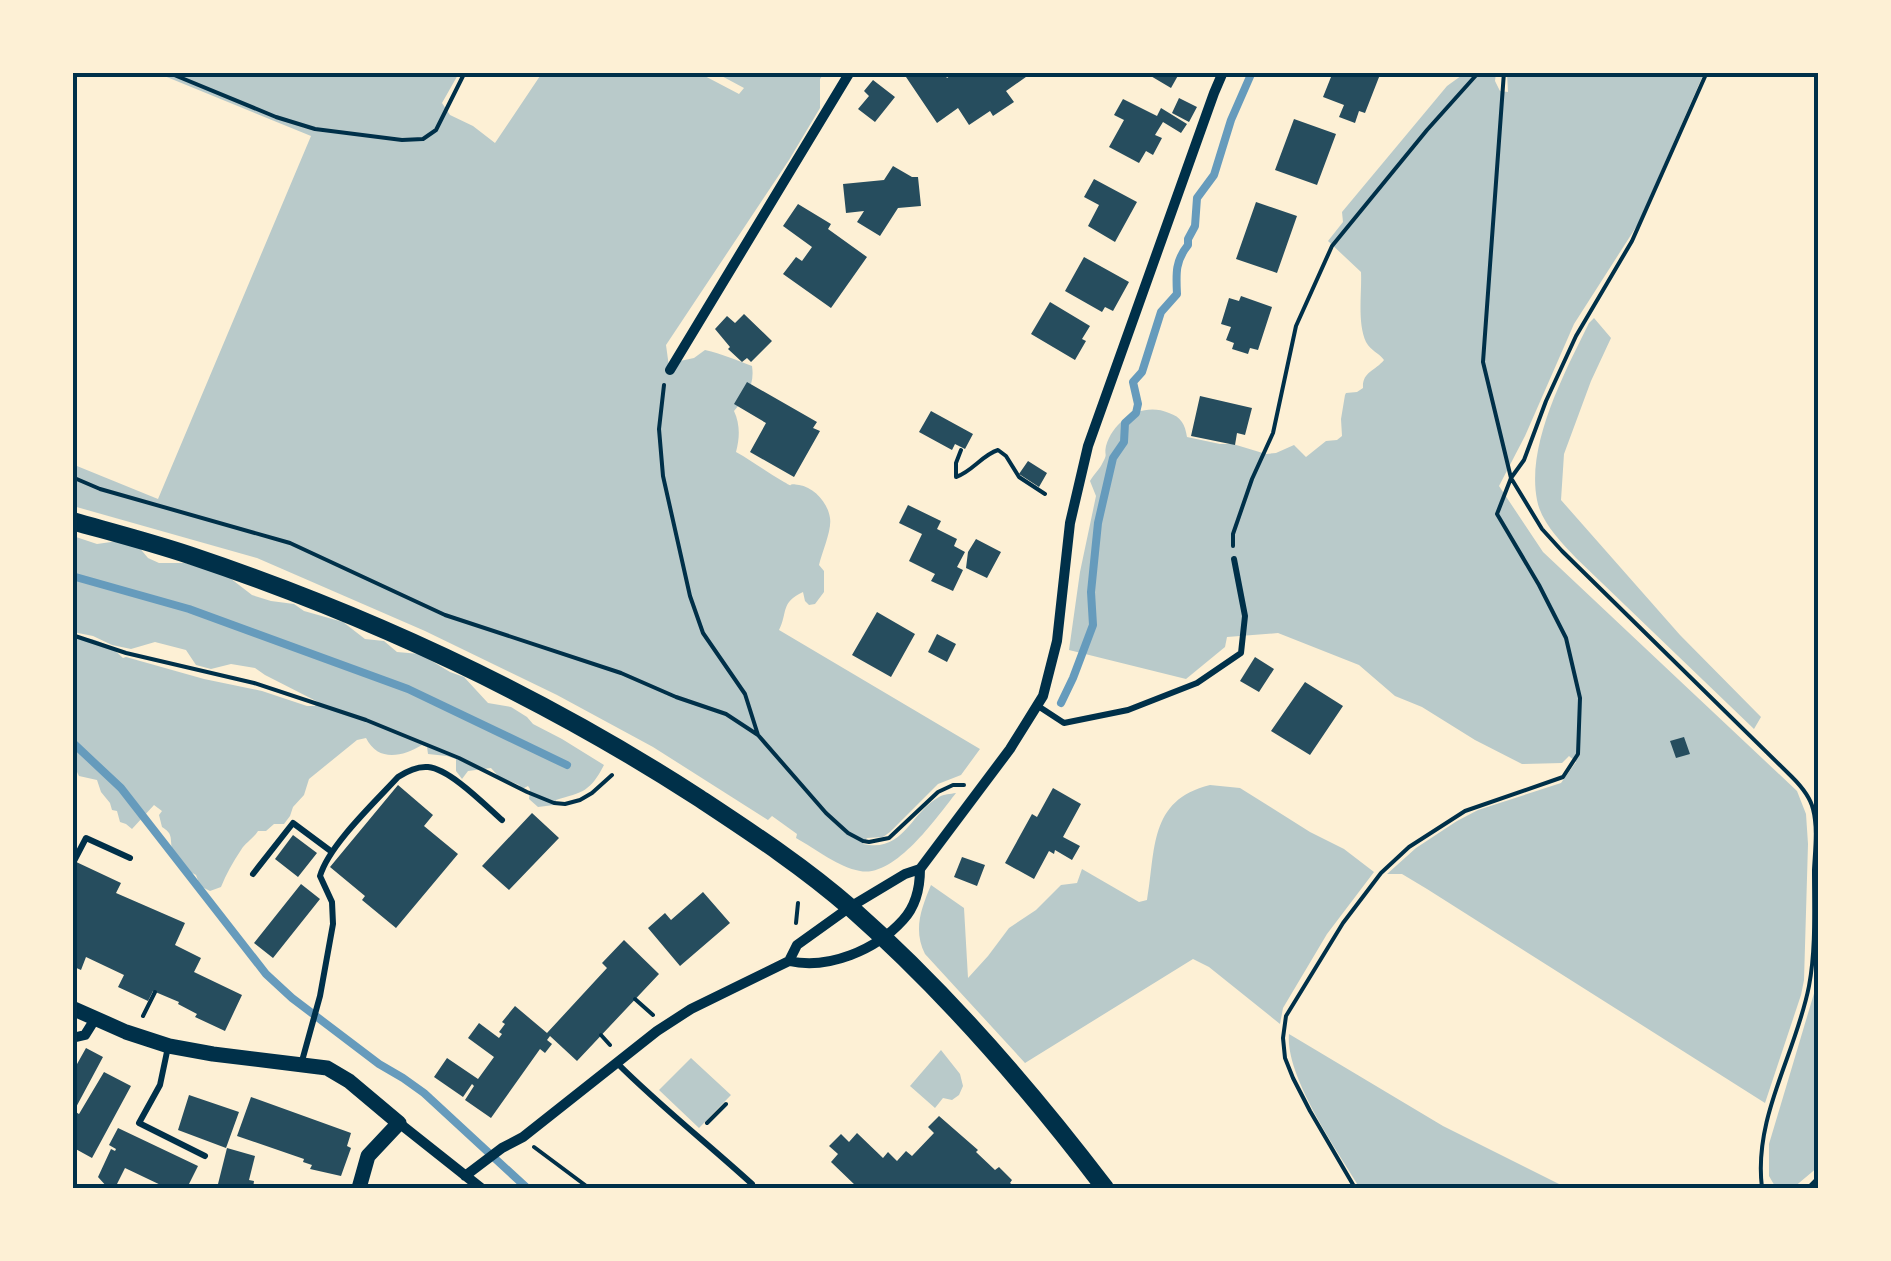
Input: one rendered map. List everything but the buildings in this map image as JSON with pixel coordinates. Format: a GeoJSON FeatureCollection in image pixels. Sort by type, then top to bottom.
{"type":"FeatureCollection","features":[{"type":"Feature","properties":{"kind":"main road"},"geometry":{"type":"LineString","coordinates":[[72,521],[187,554],[398,634],[652,768],[763,840],[850,907],[1010,1067],[1105,1188]]}},
{"type":"Feature","properties":{"kind":"street"},"geometry":{"type":"LineString","coordinates":[[670,370],[850,72]]}},
{"type":"Feature","properties":{"kind":"street"},"geometry":{"type":"LineString","coordinates":[[466,1176],[523,1137],[617,1057],[691,1009],[789,961],[797,945],[850,907],[920,869],[1010,749],[1043,696],[1057,641],[1070,524],[1088,446],[1223,72]]}},
{"type":"Feature","properties":{"kind":"street"},"geometry":{"type":"LineString","coordinates":[[789,961],[808,965],[837,959],[882,937],[910,911],[920,886],[920,869]]}},
{"type":"Feature","properties":{"kind":"street"},"geometry":{"type":"LineString","coordinates":[[72,1008],[168,1046],[322,1066],[337,1072],[481,1188]]}},
{"type":"Feature","properties":{"kind":"street"},"geometry":{"type":"LineString","coordinates":[[72,1038],[85,1036],[96,1019]]}},
{"type":"Feature","properties":{"kind":"street"},"geometry":{"type":"LineString","coordinates":[[359,1188],[372,1149],[399,1123]]}},
{"type":"Feature","properties":{"kind":"lane"},"geometry":{"type":"LineString","coordinates":[[1038,706],[1064,723],[1128,710],[1197,683],[1241,653],[1245,616],[1234,559]]}},
{"type":"Feature","properties":{"kind":"lane"},"geometry":{"type":"LineString","coordinates":[[301,1063],[320,996],[333,924],[332,902],[320,876],[332,852],[398,778],[420,767],[433,767],[448,775],[502,820]]}},
{"type":"Feature","properties":{"kind":"lane"},"geometry":{"type":"LineString","coordinates":[[253,874],[293,822],[332,852]]}},
{"type":"Feature","properties":{"kind":"lane"},"geometry":{"type":"LineString","coordinates":[[74,861],[86,838],[130,858]]}},
{"type":"Feature","properties":{"kind":"lane"},"geometry":{"type":"LineString","coordinates":[[168,1046],[160,1085],[139,1123],[205,1156]]}},
{"type":"Feature","properties":{"kind":"lane"},"geometry":{"type":"LineString","coordinates":[[617,1057],[639,1085],[752,1184]]}},
{"type":"Feature","properties":{"kind":"path"},"geometry":{"type":"LineString","coordinates":[[167,72],[315,129],[402,140],[423,138],[436,130],[465,72]]}},
{"type":"Feature","properties":{"kind":"path"},"geometry":{"type":"LineString","coordinates":[[1234,559],[1233,534],[1273,432],[1296,326],[1332,246],[1479,72]]}},
{"type":"Feature","properties":{"kind":"path"},"geometry":{"type":"LineString","coordinates":[[1504,72],[1483,362],[1511,478],[1542,529],[1659,649],[1792,776],[1812,806],[1814,902],[1808,988],[1766,1126],[1761,1155],[1762,1188]]}},
{"type":"Feature","properties":{"kind":"path"},"geometry":{"type":"LineString","coordinates":[[1355,1188],[1293,1078],[1282,1038],[1286,1016],[1343,922],[1380,873],[1410,847],[1465,811],[1563,776],[1578,754],[1580,698],[1566,638],[1498,514],[1576,336],[1643,219],[1707,72]]}},
{"type":"Feature","properties":{"kind":"path"},"geometry":{"type":"LineString","coordinates":[[670,370],[663,387],[660,429],[663,476],[680,557],[703,633],[744,694],[758,735]]}},
{"type":"Feature","properties":{"kind":"path"},"geometry":{"type":"LineString","coordinates":[[961,450],[956,476],[965,474],[990,452],[998,450],[1019,477],[1046,494]]}},
{"type":"Feature","properties":{"kind":"path"},"geometry":{"type":"LineString","coordinates":[[72,477],[100,489],[290,543],[445,615],[621,673],[676,698],[726,714],[758,735],[826,812],[863,841],[889,838],[945,787],[962,784],[976,792]]}},
{"type":"Feature","properties":{"kind":"path"},"geometry":{"type":"LineString","coordinates":[[72,635],[126,654],[254,683],[382,725],[542,799],[565,804],[580,800],[612,774]]}},
{"type":"Feature","properties":{"kind":"path"},"geometry":{"type":"LineString","coordinates":[[139,1025],[155,992]]}},
{"type":"Feature","properties":{"kind":"path"},"geometry":{"type":"LineString","coordinates":[[635,998],[657,1018]]}},
{"type":"Feature","properties":{"kind":"path"},"geometry":{"type":"LineString","coordinates":[[602,1036],[617,1057]]}},
{"type":"Feature","properties":{"kind":"path"},"geometry":{"type":"LineString","coordinates":[[697,1134],[726,1104]]}},
{"type":"Feature","properties":{"kind":"path"},"geometry":{"type":"LineString","coordinates":[[532,1144],[589,1188]]}},
{"type":"Feature","properties":{"kind":"path"},"geometry":{"type":"LineString","coordinates":[[1808,1188],[1818,1178]]}},
{"type":"Feature","properties":{"kind":"shaded area"},"geometry":{"type":"Polygon","coordinates":[[[157,73],[459,73],[442,103],[450,115],[495,143],[542,73],[699,73],[739,94],[744,88],[716,73],[824,73],[820,79],[820,108],[666,345],[670,374],[680,361],[705,350],[752,366],[749,390],[734,411],[739,431],[736,452],[789,485],[810,489],[829,512],[830,529],[819,565],[824,571],[824,592],[815,604],[805,601],[803,592],[791,600],[779,630],[980,749],[961,775],[938,784],[890,832],[883,837],[867,838],[863,844],[888,843],[929,804],[956,793],[914,844],[873,871],[844,866],[796,838],[797,834],[772,816],[768,820],[653,747],[425,631],[257,558],[73,506],[72,464],[158,499],[311,136],[157,73]]]}},
{"type":"Feature","properties":{"kind":"shaded area"},"geometry":{"type":"Polygon","coordinates":[[[1465,73],[1496,73],[1500,91],[1508,92],[1507,73],[1704,73],[1638,224],[1574,324],[1499,486],[1543,552],[1797,791],[1806,814],[1808,844],[1804,980],[1765,1103],[1427,889],[1402,874],[1387,874],[1416,848],[1478,810],[1561,783],[1576,762],[1569,756],[1562,763],[1522,764],[1422,707],[1395,696],[1359,665],[1278,633],[1227,637],[1225,647],[1186,679],[1069,650],[1096,496],[1090,481],[1104,459],[1110,436],[1123,421],[1140,411],[1159,410],[1179,419],[1187,437],[1266,454],[1294,445],[1306,457],[1326,441],[1342,436],[1346,393],[1363,388],[1367,375],[1384,360],[1368,345],[1363,334],[1361,272],[1328,241],[1343,222],[1342,212],[1447,86],[1465,73]]]}},
{"type":"Feature","properties":{"kind":"shaded area"},"geometry":{"type":"Polygon","coordinates":[[[1594,318],[1611,338],[1564,454],[1561,500],[1680,635],[1761,717],[1754,729],[1576,558],[1552,531],[1539,508],[1535,478],[1542,432],[1559,386],[1594,318]]]}},
{"type":"Feature","properties":{"kind":"shaded area"},"geometry":{"type":"Polygon","coordinates":[[[73,536],[97,544],[118,541],[138,546],[148,558],[159,563],[185,563],[226,575],[252,595],[294,604],[304,611],[343,622],[365,639],[384,641],[397,652],[420,654],[464,677],[488,703],[511,707],[604,765],[585,790],[556,800],[554,805],[538,807],[529,799],[528,786],[522,789],[491,768],[468,771],[462,779],[456,771],[456,759],[428,754],[427,747],[422,745],[391,755],[377,751],[366,738],[357,740],[309,779],[304,795],[284,824],[258,831],[241,850],[221,887],[210,891],[200,886],[196,875],[175,858],[169,834],[162,827],[162,811],[154,805],[132,829],[120,822],[97,780],[73,772],[73,641],[80,637],[92,639],[123,658],[262,691],[307,706],[318,702],[255,668],[231,664],[211,669],[196,665],[186,650],[155,642],[131,649],[73,632],[73,536]]]}},
{"type":"Feature","properties":{"kind":"shaded area"},"geometry":{"type":"Polygon","coordinates":[[[1210,785],[1240,788],[1344,849],[1374,872],[1327,934],[1283,1008],[1280,1024],[1209,967],[1193,959],[1025,1063],[925,954],[919,928],[931,885],[964,908],[968,978],[1009,928],[1036,910],[1061,885],[1077,883],[1082,869],[1139,902],[1147,900],[1155,846],[1165,815],[1190,792],[1210,785]]]}},
{"type":"Feature","properties":{"kind":"shaded area"},"geometry":{"type":"Polygon","coordinates":[[[1818,980],[1818,1167],[1793,1188],[1776,1188],[1769,1176],[1769,1144],[1818,980]]]}},
{"type":"Feature","properties":{"kind":"shaded area"},"geometry":{"type":"Polygon","coordinates":[[[1289,1034],[1443,1126],[1567,1188],[1360,1188],[1304,1092],[1295,1071],[1289,1034]]]}},
{"type":"Feature","properties":{"kind":"shaded area"},"geometry":{"type":"Polygon","coordinates":[[[941,1050],[960,1074],[963,1086],[959,1095],[952,1100],[943,1098],[935,1108],[910,1086],[941,1050]]]}},
{"type":"Feature","properties":{"kind":"shaded area"},"geometry":{"type":"Polygon","coordinates":[[[691,1058],[731,1095],[699,1128],[659,1090],[691,1058]]]}},
{"type":"Feature","properties":{"kind":"waterway"},"geometry":{"type":"LineString","coordinates":[[1061,703],[1093,625],[1091,592],[1098,523],[1113,458],[1124,442],[1125,423],[1136,413],[1133,382],[1142,372],[1161,312],[1177,294],[1177,268],[1195,226],[1197,198],[1214,175],[1231,120],[1252,72]]}},
{"type":"Feature","properties":{"kind":"waterway"},"geometry":{"type":"LineString","coordinates":[[72,576],[189,609],[408,689],[567,765]]}},
{"type":"Feature","properties":{"kind":"waterway"},"geometry":{"type":"LineString","coordinates":[[72,742],[121,788],[266,974],[379,1064],[424,1093],[527,1188]]}}]}
